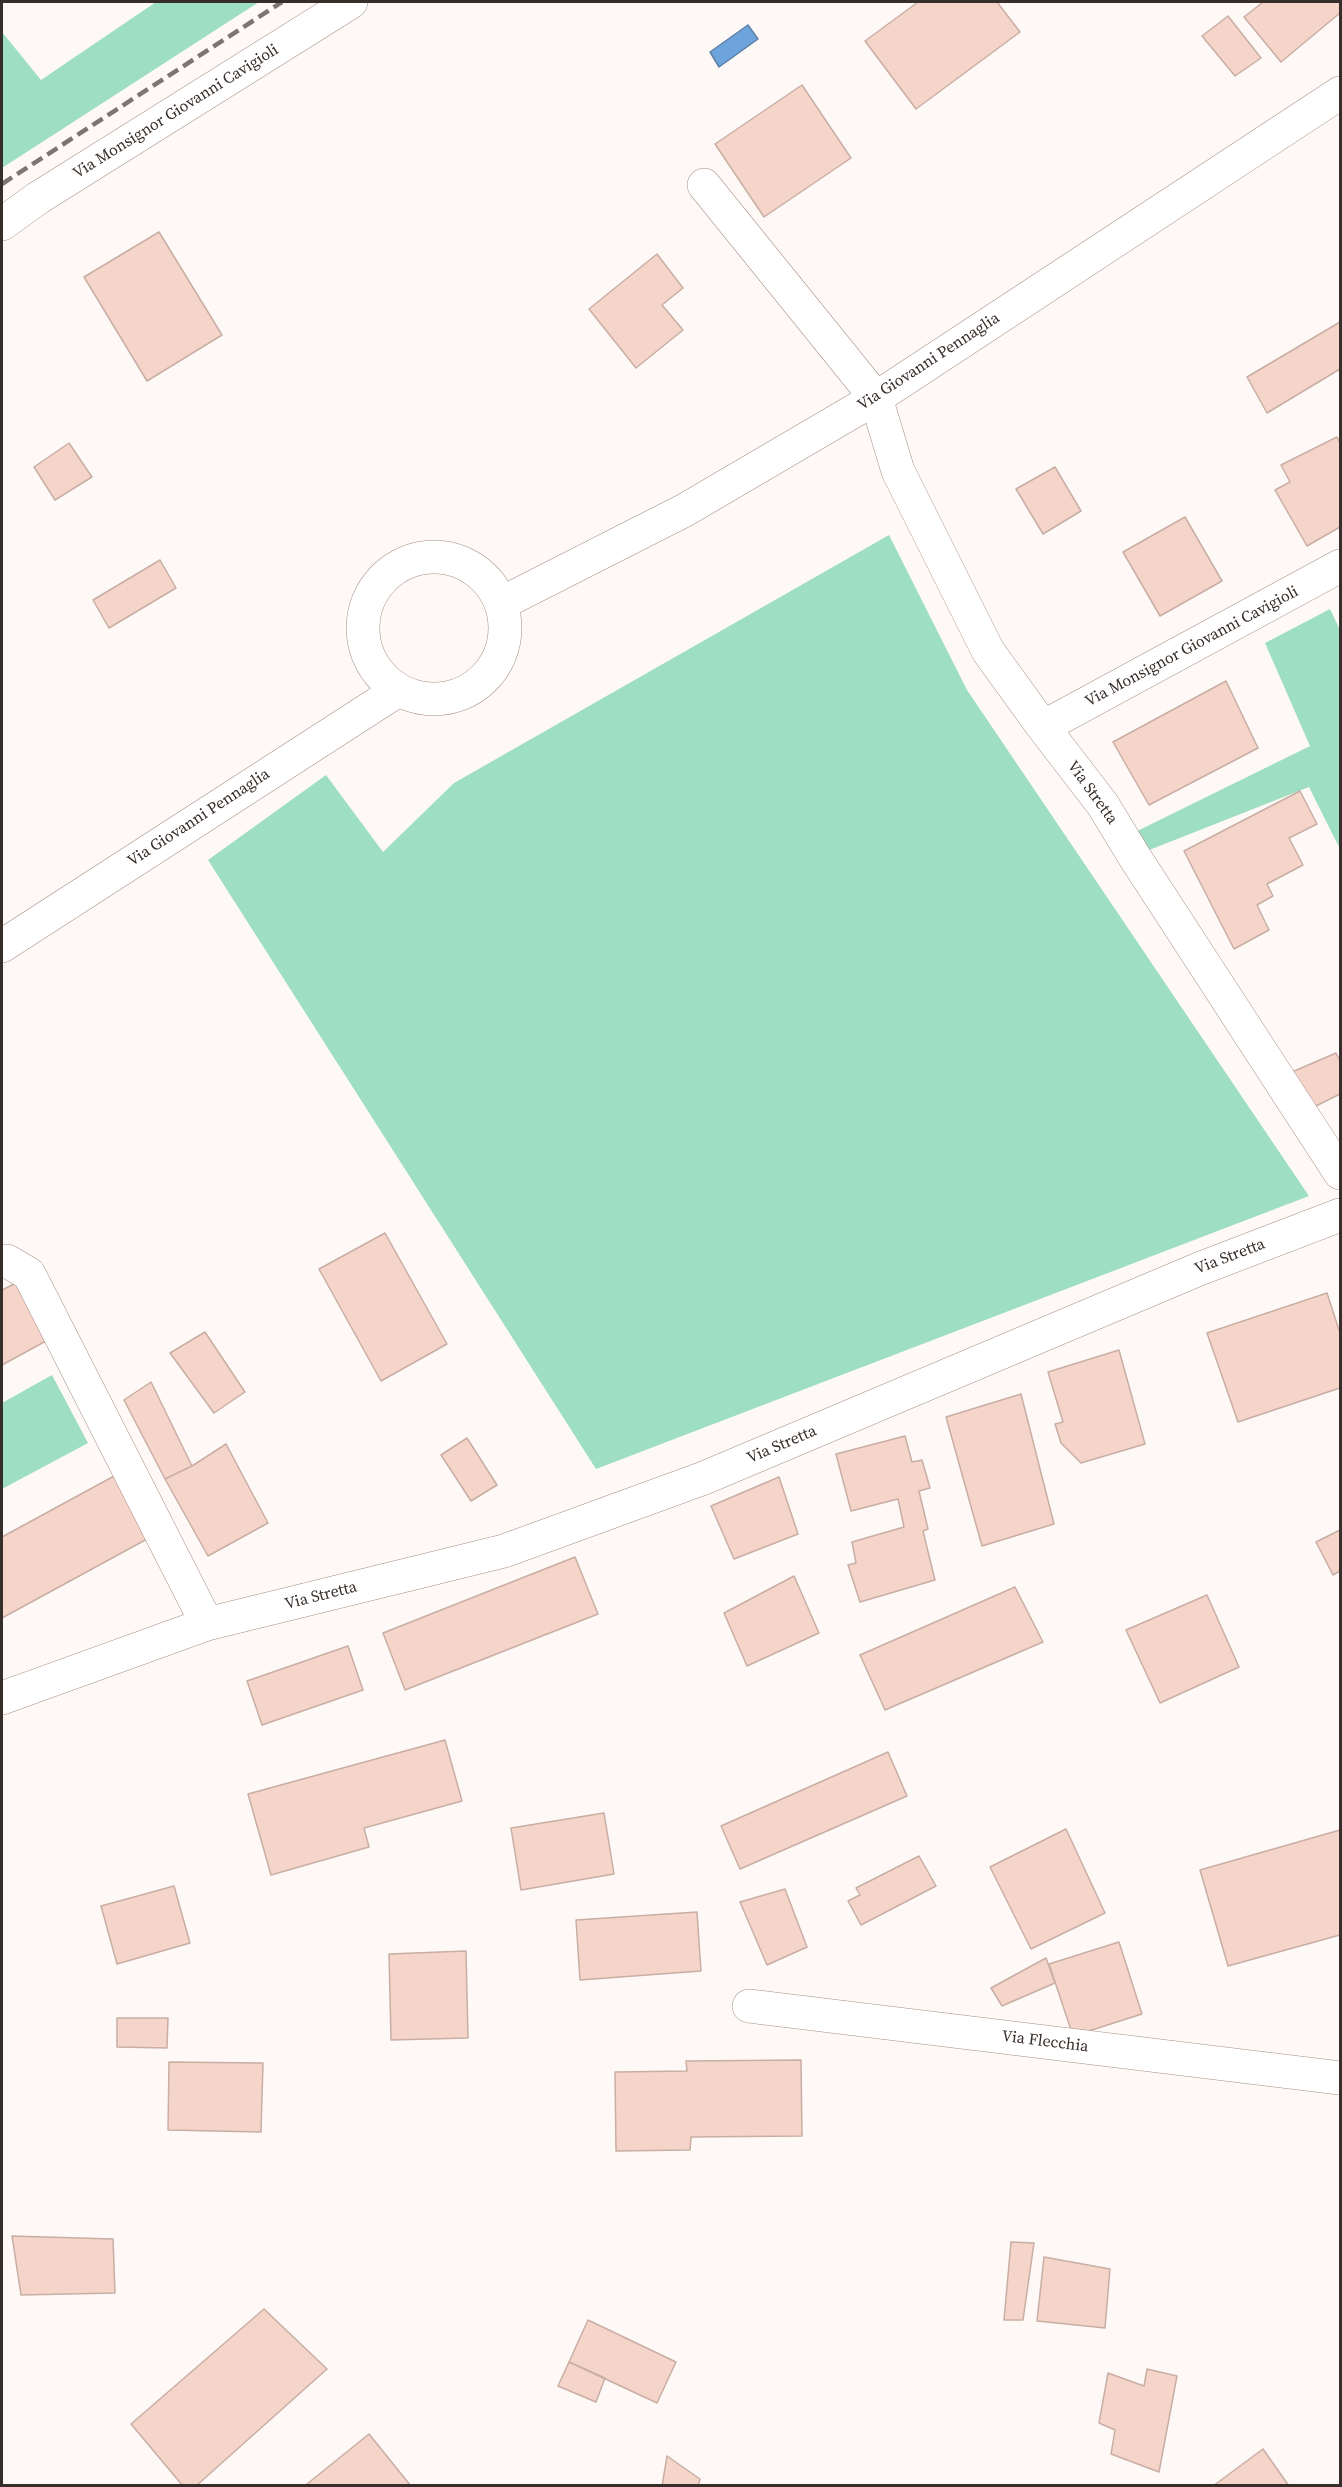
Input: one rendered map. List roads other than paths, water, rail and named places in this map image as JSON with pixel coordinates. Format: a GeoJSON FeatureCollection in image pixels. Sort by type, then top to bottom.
{"type":"FeatureCollection","features":[{"type":"Feature","properties":{"kind":"street","name":"Via Monsignor Giovanni Cavigioli"},"geometry":{"type":"LineString","coordinates":[[2,224],[38,198],[351,2]]}},
{"type":"Feature","properties":{"kind":"street","name":"Via Giovanni Pennaglia"},"geometry":{"type":"LineString","coordinates":[[502,603],[685,510],[876,398],[1341,93]]}},
{"type":"Feature","properties":{"kind":"street"},"geometry":{"type":"LineString","coordinates":[[704,185],[876,398]]}},
{"type":"Feature","properties":{"kind":"street","name":"Via Stretta"},"geometry":{"type":"LineString","coordinates":[[876,398],[898,471],[988,651],[1103,805],[1341,1173]]}},
{"type":"Feature","properties":{"kind":"street"},"geometry":{"type":"LineString","coordinates":[[439,556],[465,563],[488,580],[502,603],[506,632],[498,661],[480,684],[454,697],[425,699],[397,691],[377,672],[364,647],[362,620],[370,593],[387,572],[412,558],[439,556]]}},
{"type":"Feature","properties":{"kind":"street","name":"Via Monsignor Giovanni Cavigioli"},"geometry":{"type":"LineString","coordinates":[[1043,727],[1341,566]]}},
{"type":"Feature","properties":{"kind":"street","name":"Via Giovanni Pennaglia"},"geometry":{"type":"LineString","coordinates":[[2,946],[397,691]]}},
{"type":"Feature","properties":{"kind":"street","name":"Via Stretta"},"geometry":{"type":"LineString","coordinates":[[2,1698],[207,1624],[504,1551],[704,1479],[1199,1269],[1341,1215]]}},
{"type":"Feature","properties":{"kind":"street"},"geometry":{"type":"LineString","coordinates":[[2,1261],[7,1261],[29,1274],[207,1624]]}},
{"type":"Feature","properties":{"kind":"street","name":"Via Flecchia"},"geometry":{"type":"LineString","coordinates":[[749,2006],[1341,2078]]}},
{"type":"Feature","properties":{"kind":"water"},"geometry":{"type":"Polygon","coordinates":[[[748,25],[758,39],[719,67],[710,52],[748,25]]]}},
{"type":"Feature","properties":{"kind":"railway"},"geometry":{"type":"LineString","coordinates":[[2,184],[282,2]]}}]}
